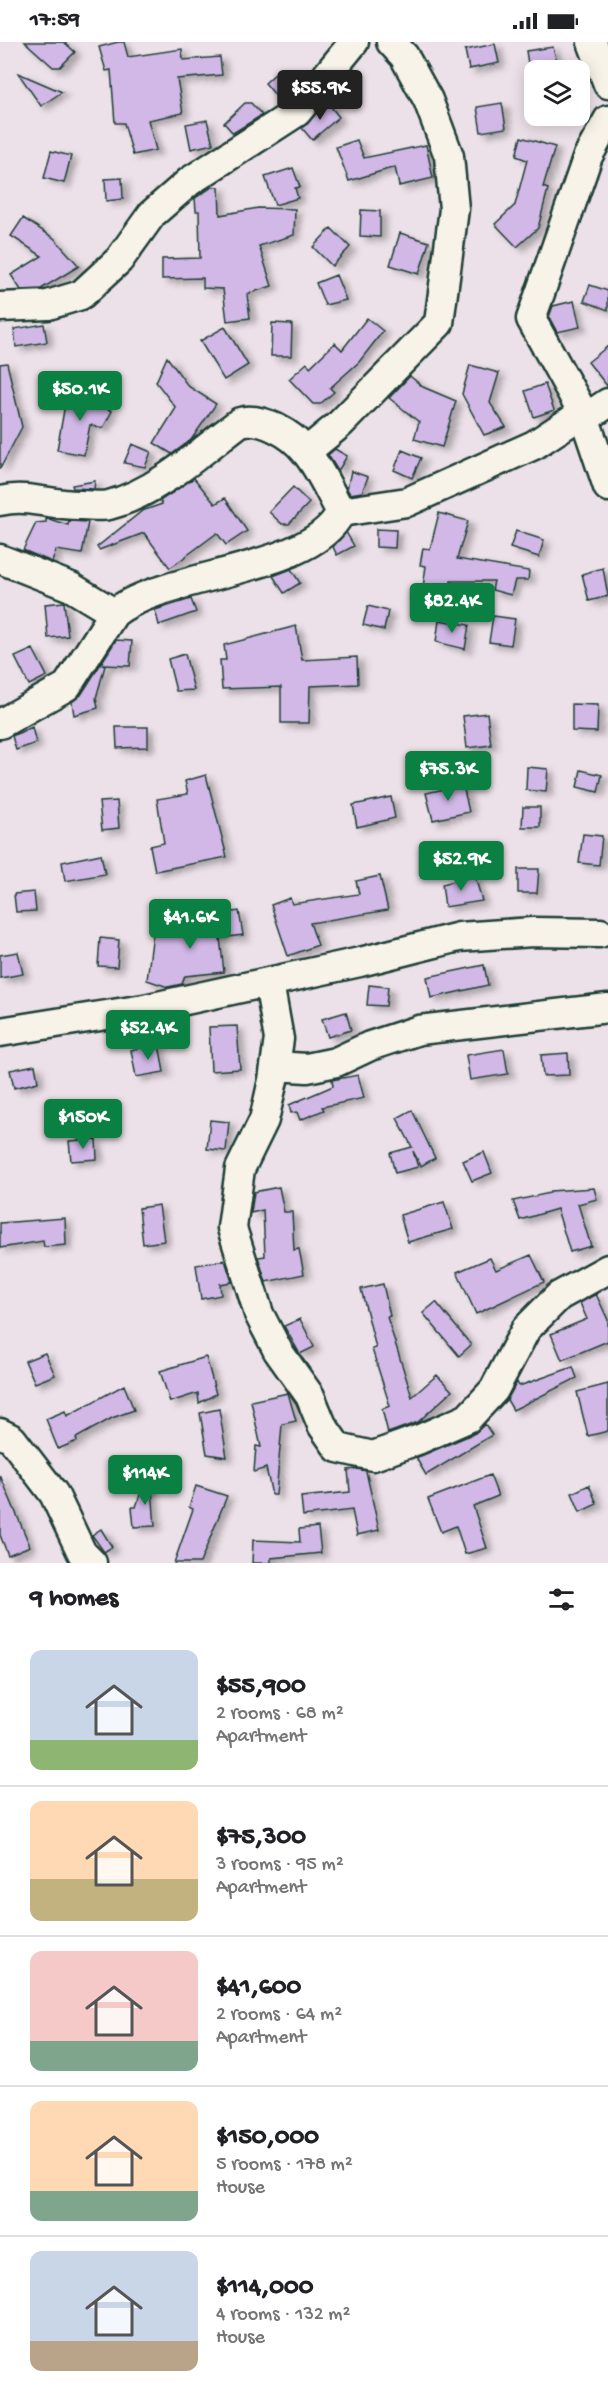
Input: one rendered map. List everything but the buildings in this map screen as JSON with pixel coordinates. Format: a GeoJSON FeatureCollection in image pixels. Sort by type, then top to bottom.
{"type":"FeatureCollection","features":[{"type":"Feature","properties":{"kind":"street"},"geometry":{"type":"LineString","coordinates":[[0,307],[48,304],[81,296],[119,260],[152,214],[190,181],[297,112],[354,42]]}},
{"type":"Feature","properties":{"kind":"street"},"geometry":{"type":"LineString","coordinates":[[306,452],[355,411],[440,323],[454,209],[449,156],[428,100],[404,56],[392,42]]}},
{"type":"Feature","properties":{"kind":"street"},"geometry":{"type":"LineString","coordinates":[[592,42],[608,84]]}},
{"type":"Feature","properties":{"kind":"street"},"geometry":{"type":"LineString","coordinates":[[608,120],[588,156],[531,319],[596,408],[608,487]]}},
{"type":"Feature","properties":{"kind":"street"},"geometry":{"type":"LineString","coordinates":[[0,724],[67,686],[114,613],[124,605],[156,592],[261,562],[311,542],[325,534],[341,512],[407,502],[534,445],[596,408]]}},
{"type":"Feature","properties":{"kind":"street"},"geometry":{"type":"LineString","coordinates":[[0,501],[13,498],[77,506],[108,505],[138,494],[176,471],[240,422],[250,419],[260,420],[306,452],[341,512]]}},
{"type":"Feature","properties":{"kind":"street"},"geometry":{"type":"LineString","coordinates":[[0,559],[71,587],[114,613]]}},
{"type":"Feature","properties":{"kind":"street"},"geometry":{"type":"LineString","coordinates":[[0,1032],[144,1009],[269,983],[459,937],[533,932],[605,938]]}},
{"type":"Feature","properties":{"kind":"street"},"geometry":{"type":"LineString","coordinates":[[269,983],[279,1039],[275,1066],[264,1120],[240,1169],[232,1228],[259,1314],[278,1351],[310,1396],[322,1425],[338,1448],[373,1456],[468,1418],[494,1390],[526,1329],[559,1296],[608,1269]]}},
{"type":"Feature","properties":{"kind":"street"},"geometry":{"type":"LineString","coordinates":[[275,1066],[307,1068],[336,1062],[370,1046],[419,1030],[608,1008]]}},
{"type":"Feature","properties":{"kind":"street"},"geometry":{"type":"LineString","coordinates":[[0,1433],[12,1439],[54,1494],[82,1553],[92,1563]]}}]}
